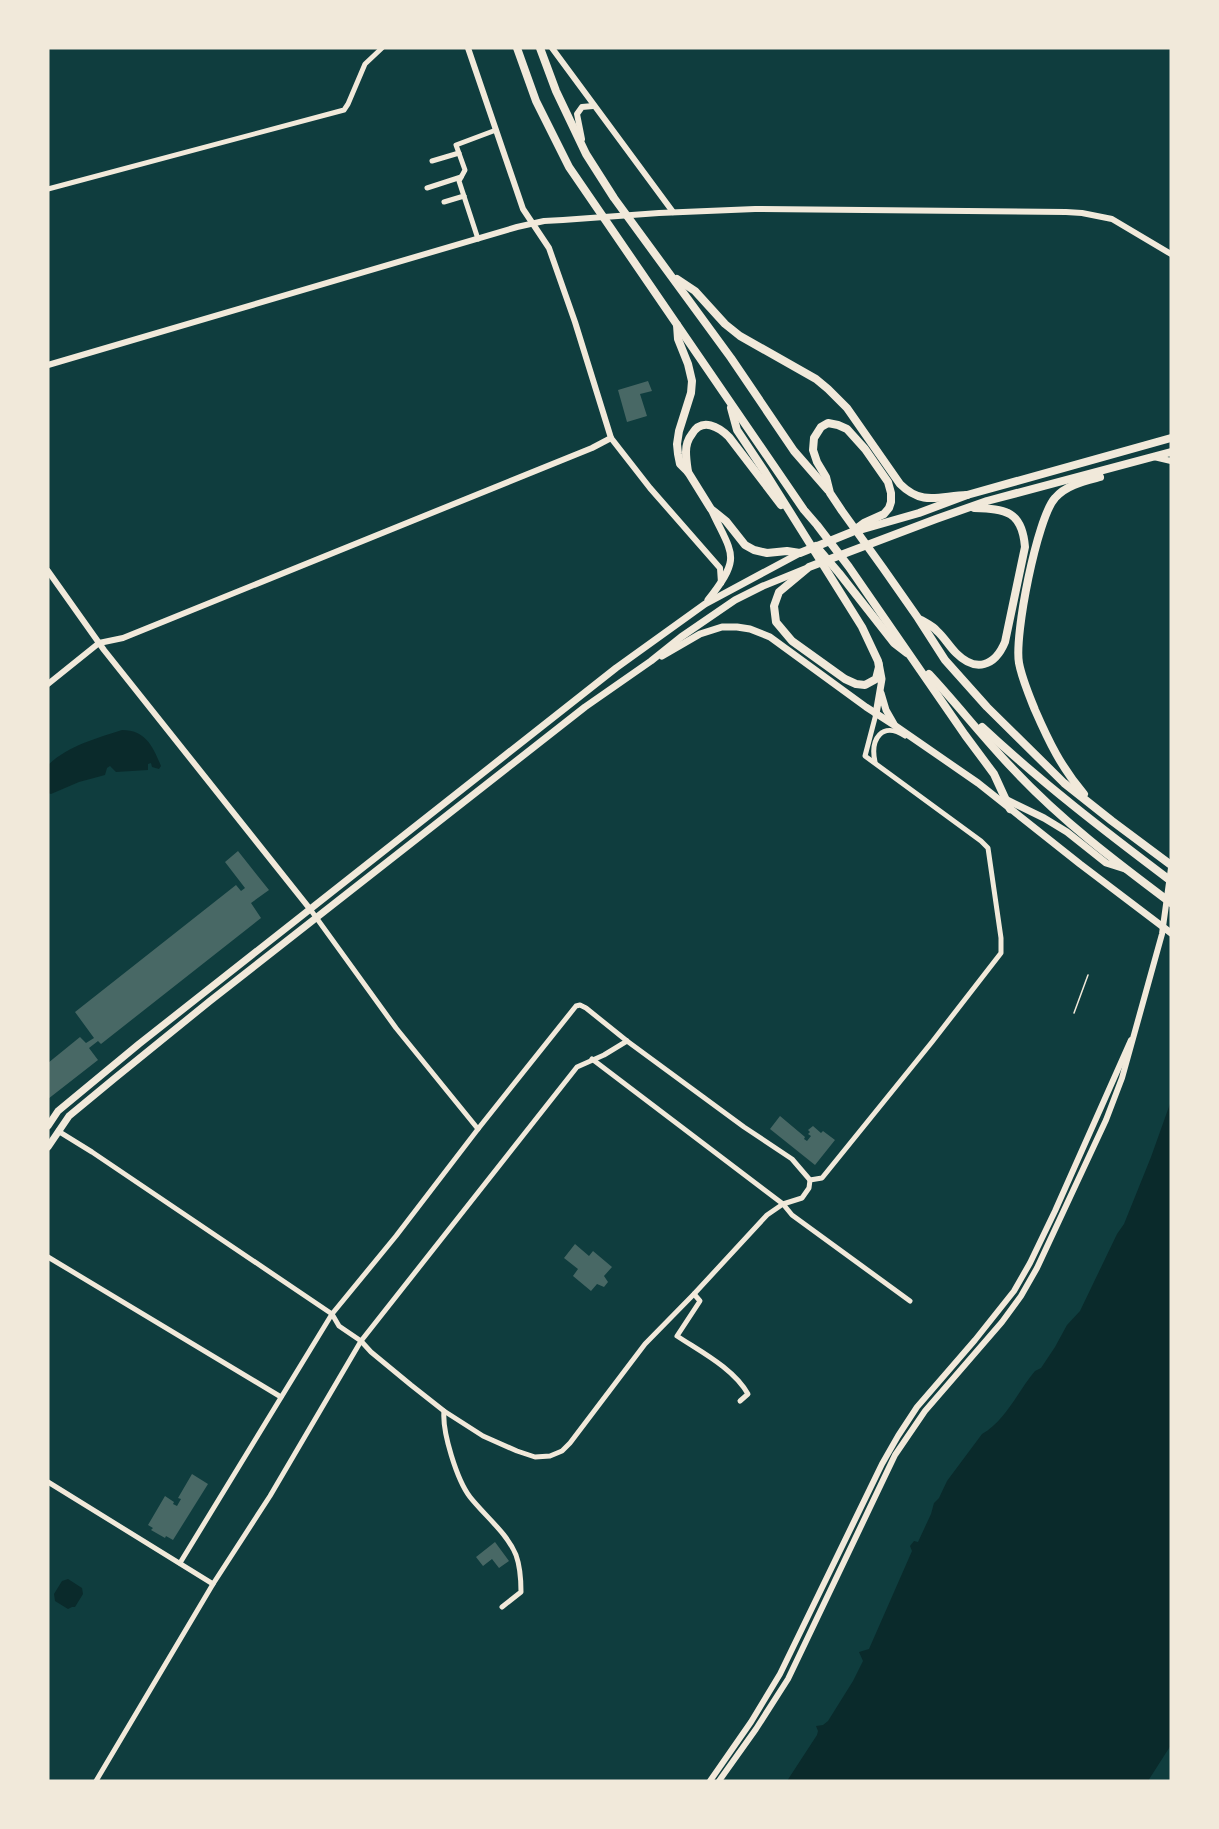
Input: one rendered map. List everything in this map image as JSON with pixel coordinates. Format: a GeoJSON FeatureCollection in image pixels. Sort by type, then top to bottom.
{"type":"FeatureCollection","features":[{"type":"Feature","properties":{"kind":"main road"},"geometry":{"type":"LineString","coordinates":[[517,48],[536,101],[569,167],[804,510],[913,657],[994,774],[1010,809]]}},
{"type":"Feature","properties":{"kind":"main road"},"geometry":{"type":"LineString","coordinates":[[540,48],[556,91],[586,154],[614,198],[731,358],[794,451],[830,493],[945,660],[987,707],[1064,783],[1171,866]]}},
{"type":"Feature","properties":{"kind":"main road"},"geometry":{"type":"LineString","coordinates":[[673,277],[695,291],[732,331],[828,388],[847,408],[908,492],[925,499],[967,495]]}},
{"type":"Feature","properties":{"kind":"main road"},"geometry":{"type":"LineString","coordinates":[[677,325],[678,339],[692,381],[691,393],[677,444],[680,464],[688,472],[711,509],[727,540],[731,556],[730,567],[705,604]]}},
{"type":"Feature","properties":{"kind":"main road"},"geometry":{"type":"LineString","coordinates":[[729,401],[737,430],[862,627],[878,661],[882,673],[876,714]]}},
{"type":"Feature","properties":{"kind":"main road"},"geometry":{"type":"LineString","coordinates":[[830,493],[826,477],[813,450],[817,432],[828,423],[838,424],[854,435],[888,482],[891,502],[880,521]]}},
{"type":"Feature","properties":{"kind":"main road"},"geometry":{"type":"LineString","coordinates":[[688,472],[686,452],[690,436],[696,428],[704,424],[722,430],[771,493],[840,573],[894,643],[913,657],[1014,770],[1092,848]]}},
{"type":"Feature","properties":{"kind":"main road"},"geometry":{"type":"LineString","coordinates":[[58,1131],[48,1126],[58,1111],[139,1044],[616,668],[705,604],[800,553],[852,532],[864,523],[919,513],[967,495],[1171,438]]}},
{"type":"Feature","properties":{"kind":"main road"},"geometry":{"type":"LineString","coordinates":[[878,661],[876,679],[865,685],[845,679],[784,633],[776,622],[774,606],[779,592],[795,576],[809,567],[987,501],[1171,452]]}},
{"type":"Feature","properties":{"kind":"main road"},"geometry":{"type":"LineString","coordinates":[[1094,806],[1069,776],[1049,743],[1018,661],[1019,628],[1041,527],[1055,497],[1077,484],[1111,474],[1125,465]]}},
{"type":"Feature","properties":{"kind":"main road"},"geometry":{"type":"LineString","coordinates":[[918,618],[937,630],[964,660],[972,663],[988,663],[1001,653],[1025,547],[1023,532],[1018,520],[1010,513],[1001,509],[970,508]]}},
{"type":"Feature","properties":{"kind":"main road"},"geometry":{"type":"LineString","coordinates":[[711,509],[726,521],[745,545],[754,550],[767,553],[800,553]]}},
{"type":"Feature","properties":{"kind":"main road"},"geometry":{"type":"LineString","coordinates":[[651,662],[681,637],[735,600],[763,586],[795,576]]}},
{"type":"Feature","properties":{"kind":"main road"},"geometry":{"type":"LineString","coordinates":[[48,1148],[69,1116],[115,1078],[585,707],[651,662],[700,634],[722,627],[750,629],[777,642],[876,714],[978,783],[1171,933]]}},
{"type":"Feature","properties":{"kind":"main road"},"geometry":{"type":"LineString","coordinates":[[880,687],[886,710],[894,725]]}},
{"type":"Feature","properties":{"kind":"main road"},"geometry":{"type":"LineString","coordinates":[[951,697],[1019,762],[1104,831],[1171,881]]}},
{"type":"Feature","properties":{"kind":"main road"},"geometry":{"type":"LineString","coordinates":[[978,783],[1067,832],[1127,870],[1171,903]]}},
{"type":"Feature","properties":{"kind":"street"},"geometry":{"type":"LineString","coordinates":[[48,189],[344,110],[365,64],[382,48]]}},
{"type":"Feature","properties":{"kind":"street"},"geometry":{"type":"LineString","coordinates":[[468,48],[523,209],[549,248],[611,438],[650,488],[720,568],[722,579],[720,585]]}},
{"type":"Feature","properties":{"kind":"street"},"geometry":{"type":"LineString","coordinates":[[552,48],[673,213]]}},
{"type":"Feature","properties":{"kind":"street"},"geometry":{"type":"LineString","coordinates":[[586,154],[578,127],[577,114],[582,106],[593,106]]}},
{"type":"Feature","properties":{"kind":"street"},"geometry":{"type":"LineString","coordinates":[[478,239],[459,181],[465,170],[456,145],[496,130]]}},
{"type":"Feature","properties":{"kind":"street"},"geometry":{"type":"LineString","coordinates":[[432,161],[459,153]]}},
{"type":"Feature","properties":{"kind":"street"},"geometry":{"type":"LineString","coordinates":[[427,189],[461,177]]}},
{"type":"Feature","properties":{"kind":"street"},"geometry":{"type":"LineString","coordinates":[[444,202],[464,196]]}},
{"type":"Feature","properties":{"kind":"street"},"geometry":{"type":"LineString","coordinates":[[48,365],[544,221],[659,213],[767,209],[1082,213],[1112,219],[1171,254]]}},
{"type":"Feature","properties":{"kind":"street"},"geometry":{"type":"LineString","coordinates":[[48,684],[99,643],[123,638],[592,448],[611,438]]}},
{"type":"Feature","properties":{"kind":"street"},"geometry":{"type":"LineString","coordinates":[[1153,457],[1171,461]]}},
{"type":"Feature","properties":{"kind":"street"},"geometry":{"type":"LineString","coordinates":[[48,571],[99,643],[310,909],[396,1028],[478,1129]]}},
{"type":"Feature","properties":{"kind":"street"},"geometry":{"type":"LineString","coordinates":[[810,1180],[822,1178],[1001,953],[1001,938],[988,848],[865,756],[876,714]]}},
{"type":"Feature","properties":{"kind":"street"},"geometry":{"type":"LineString","coordinates":[[875,762],[874,743],[884,730],[900,733],[912,741],[922,743]]}},
{"type":"Feature","properties":{"kind":"street"},"geometry":{"type":"LineString","coordinates":[[719,1781],[788,1679],[900,1448],[925,1411],[1002,1322],[1021,1296],[1037,1268],[1106,1120],[1122,1078],[1162,934],[1171,866]]}},
{"type":"Feature","properties":{"kind":"street"},"geometry":{"type":"LineString","coordinates":[[58,1131],[69,1136],[332,1314],[339,1326],[362,1341],[371,1352],[444,1410],[483,1436],[517,1452],[534,1456],[550,1456],[562,1451],[645,1344],[766,1215],[783,1204],[802,1198],[809,1188],[810,1180],[792,1159],[744,1127],[580,1005],[576,1006],[332,1314],[180,1563]]}},
{"type":"Feature","properties":{"kind":"street"},"geometry":{"type":"LineString","coordinates":[[710,1781],[751,1722],[780,1674],[876,1475],[898,1436],[917,1407],[1014,1292],[1060,1200],[1134,1034]]}},
{"type":"Feature","properties":{"kind":"street"},"geometry":{"type":"LineString","coordinates":[[96,1781],[362,1341],[577,1067],[604,1055],[627,1041]]}},
{"type":"Feature","properties":{"kind":"street"},"geometry":{"type":"LineString","coordinates":[[592,1059],[783,1204],[792,1215],[910,1300]]}},
{"type":"Feature","properties":{"kind":"street"},"geometry":{"type":"LineString","coordinates":[[48,1257],[281,1397]]}},
{"type":"Feature","properties":{"kind":"street"},"geometry":{"type":"LineString","coordinates":[[694,1294],[700,1300],[677,1336],[720,1365],[744,1386],[748,1394],[740,1401]]}},
{"type":"Feature","properties":{"kind":"street"},"geometry":{"type":"LineString","coordinates":[[444,1410],[444,1429],[458,1474],[470,1496],[501,1531],[516,1555],[521,1592],[502,1607]]}},
{"type":"Feature","properties":{"kind":"street"},"geometry":{"type":"LineString","coordinates":[[48,1482],[213,1584]]}},
{"type":"Feature","properties":{"kind":"path"},"geometry":{"type":"LineString","coordinates":[[1074,1013],[1088,975]]}},
{"type":"Feature","properties":{"kind":"water"},"geometry":{"type":"Polygon","coordinates":[[[122,730],[137,733],[148,741],[161,766],[159,769],[152,767],[151,763],[148,764],[148,770],[116,772],[110,766],[105,775],[79,782],[51,794],[48,793],[48,765],[56,758],[74,748],[122,730]]]}},
{"type":"Feature","properties":{"kind":"water"},"geometry":{"type":"Polygon","coordinates":[[[1171,1101],[1171,1745],[1148,1781],[787,1781],[817,1735],[816,1726],[828,1721],[853,1681],[863,1661],[859,1652],[869,1649],[912,1551],[910,1546],[914,1541],[918,1542],[934,1503],[947,1481],[982,1434],[998,1421],[1035,1371],[1041,1368],[1067,1325],[1080,1311],[1124,1224],[1171,1101]]]}},
{"type":"Feature","properties":{"kind":"water"},"geometry":{"type":"Polygon","coordinates":[[[68,1579],[82,1588],[83,1594],[75,1607],[68,1609],[55,1601],[54,1594],[62,1581],[68,1579]]]}},
{"type":"Feature","properties":{"kind":"building"},"geometry":{"type":"Polygon","coordinates":[[[648,381],[652,391],[640,394],[647,416],[627,422],[618,390],[648,381]]]}},
{"type":"Feature","properties":{"kind":"building"},"geometry":{"type":"Polygon","coordinates":[[[238,851],[269,890],[251,903],[261,918],[101,1044],[98,1041],[89,1048],[98,1060],[48,1099],[48,1063],[80,1037],[86,1043],[94,1038],[75,1012],[236,885],[241,891],[245,888],[225,862],[238,851]]]}},
{"type":"Feature","properties":{"kind":"building"},"geometry":{"type":"Polygon","coordinates":[[[780,1116],[807,1141],[811,1136],[808,1130],[813,1126],[835,1140],[815,1165],[770,1129],[780,1116]]]}},
{"type":"Feature","properties":{"kind":"building"},"geometry":{"type":"Polygon","coordinates":[[[575,1244],[589,1256],[593,1251],[612,1267],[604,1276],[608,1282],[604,1287],[597,1284],[591,1291],[573,1276],[578,1269],[564,1258],[575,1244]]]}},
{"type":"Feature","properties":{"kind":"building"},"geometry":{"type":"Polygon","coordinates":[[[192,1474],[208,1484],[173,1540],[166,1536],[165,1538],[151,1530],[153,1528],[148,1525],[165,1496],[177,1506],[181,1499],[178,1498],[192,1474]]]}},
{"type":"Feature","properties":{"kind":"building"},"geometry":{"type":"Polygon","coordinates":[[[495,1542],[509,1561],[499,1568],[492,1559],[483,1566],[476,1557],[495,1542]]]}}]}
